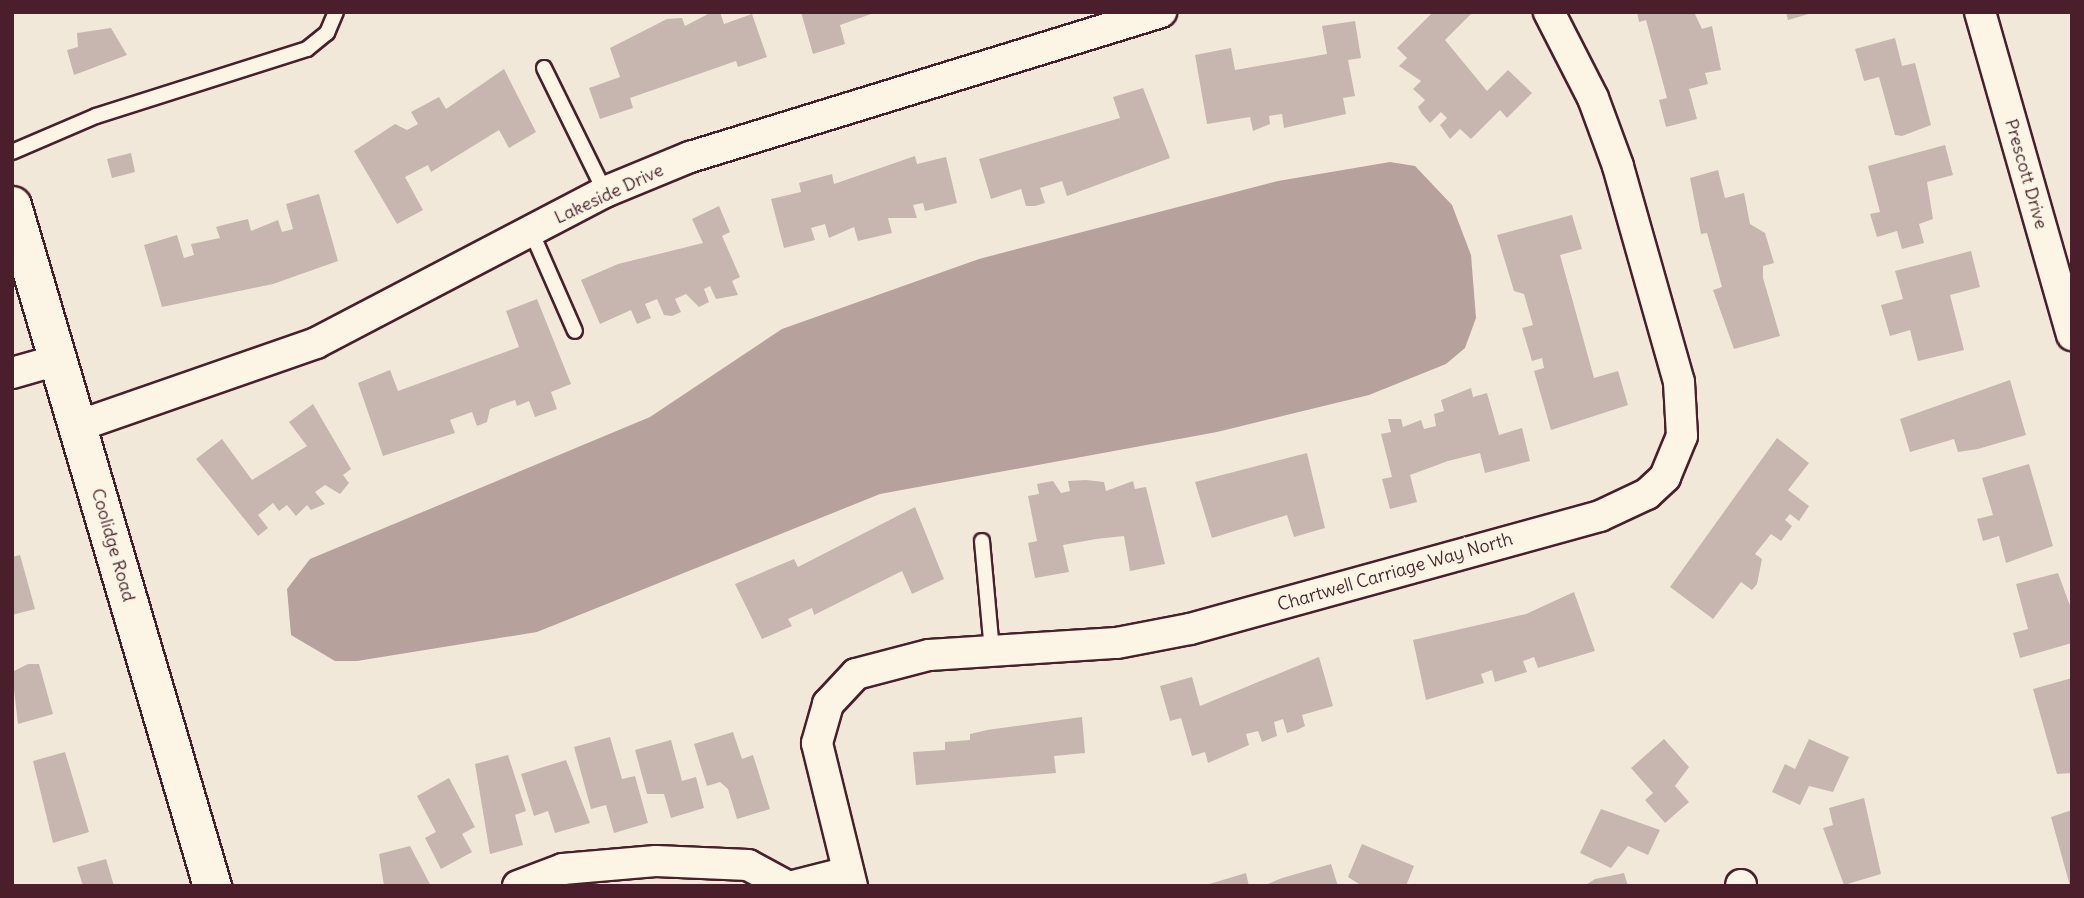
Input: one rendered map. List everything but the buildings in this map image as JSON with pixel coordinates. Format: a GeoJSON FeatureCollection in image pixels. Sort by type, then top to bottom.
{"type":"FeatureCollection","features":[{"type":"Feature","properties":{"kind":"street","name":"Lakeside Drive"},"geometry":{"type":"LineString","coordinates":[[78,426],[316,343],[605,192],[802,119],[1161,12]]}},
{"type":"Feature","properties":{"kind":"street","name":"Chartwell Carriage Way North"},"geometry":{"type":"LineString","coordinates":[[850,879],[817,743],[820,722],[839,687],[878,665],[992,650],[1117,643],[1190,629],[1600,516],[1647,494],[1665,477],[1682,436],[1679,382],[1618,166],[1593,98],[1549,12]]}},
{"type":"Feature","properties":{"kind":"street","name":"Prescott Drive"},"geometry":{"type":"LineString","coordinates":[[1980,12],[2072,335]]}},
{"type":"Feature","properties":{"kind":"street","name":"Coolidge Road"},"geometry":{"type":"LineString","coordinates":[[12,205],[212,886]]}},
{"type":"Feature","properties":{"kind":"street"},"geometry":{"type":"LineString","coordinates":[[12,373],[58,360]]}},
{"type":"Feature","properties":{"kind":"street"},"geometry":{"type":"LineString","coordinates":[[518,886],[563,869],[656,860],[748,865],[787,886]]}},
{"type":"Feature","properties":{"kind":"street"},"geometry":{"type":"LineString","coordinates":[[793,886],[850,879]]}},
{"type":"Feature","properties":{"kind":"lane"},"geometry":{"type":"LineString","coordinates":[[12,152],[96,116],[307,49],[327,33],[336,12]]}},
{"type":"Feature","properties":{"kind":"lane"},"geometry":{"type":"LineString","coordinates":[[544,68],[605,192]]}},
{"type":"Feature","properties":{"kind":"lane"},"geometry":{"type":"LineString","coordinates":[[531,231],[575,331]]}},
{"type":"Feature","properties":{"kind":"lane"},"geometry":{"type":"LineString","coordinates":[[982,541],[992,650]]}},
{"type":"Feature","properties":{"kind":"shaded area"},"geometry":{"type":"Polygon","coordinates":[[[1390,162],[1415,166],[1452,205],[1471,255],[1476,318],[1465,348],[1446,364],[1369,395],[1217,432],[880,494],[537,632],[357,661],[335,661],[291,635],[287,589],[310,559],[650,417],[782,329],[979,259],[1278,181],[1390,162]]]}}]}
